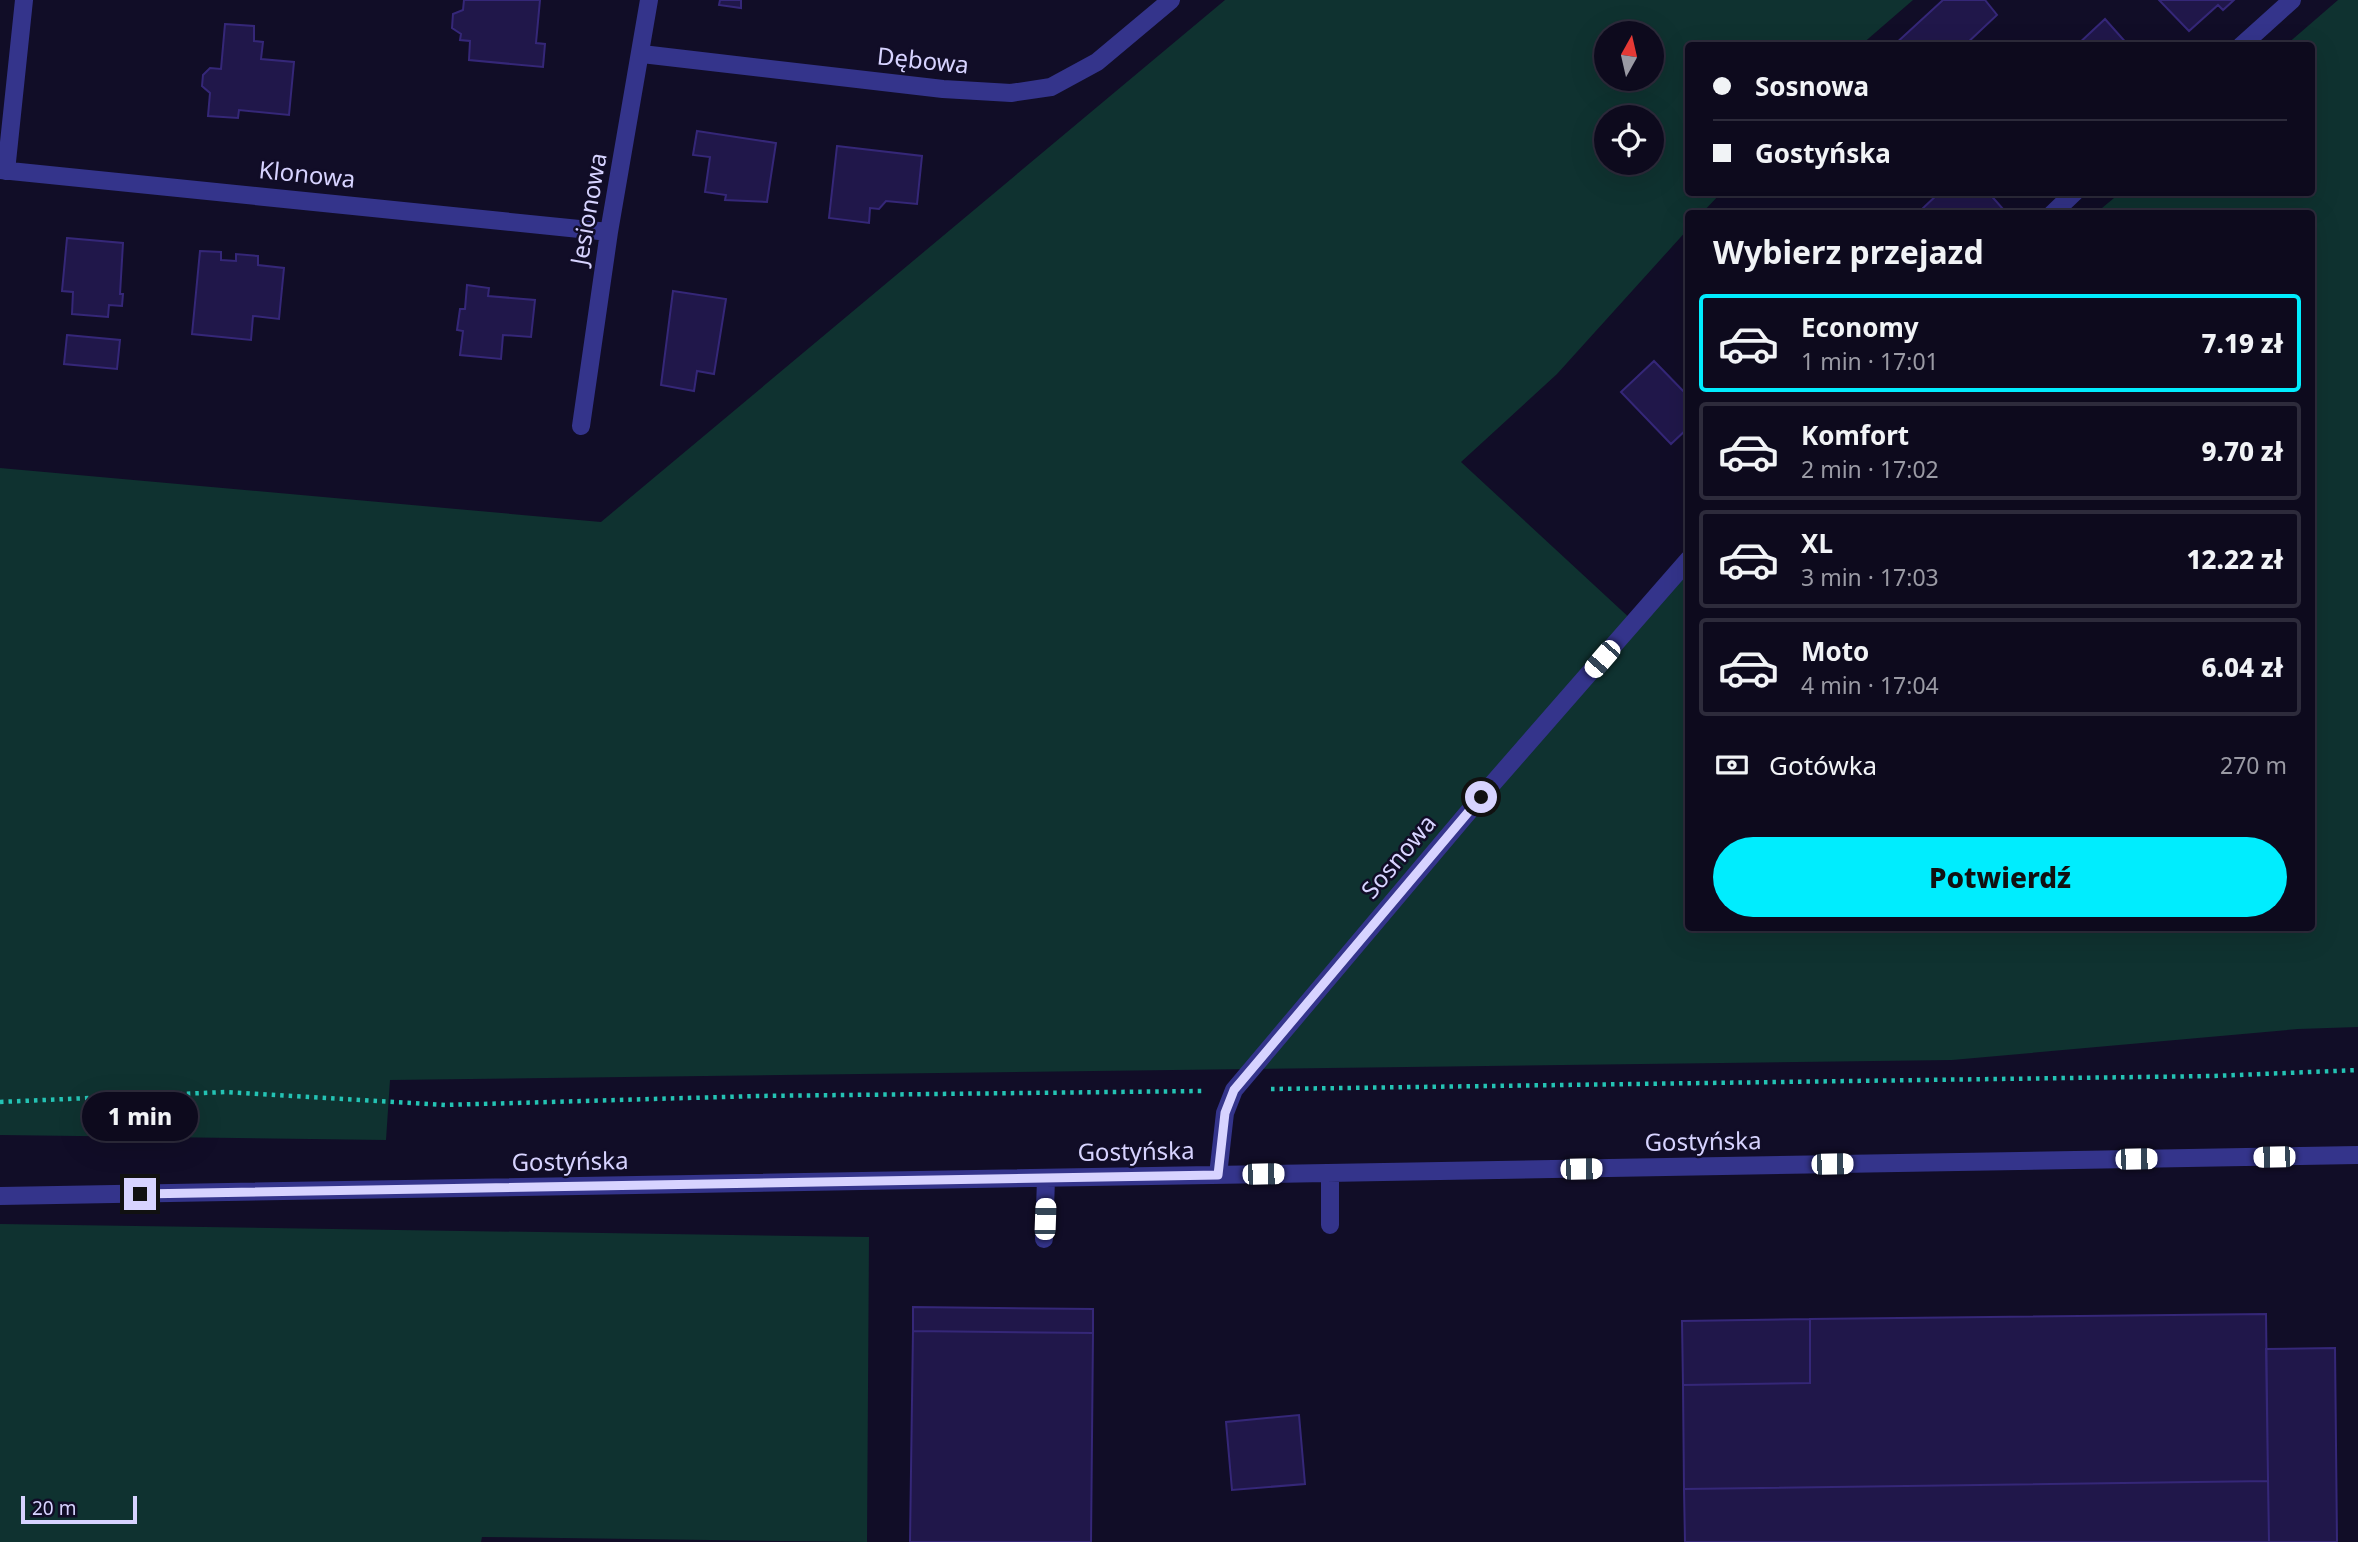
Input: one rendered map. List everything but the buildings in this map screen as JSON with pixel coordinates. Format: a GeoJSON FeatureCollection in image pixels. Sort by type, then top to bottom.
{"type":"FeatureCollection","features":[{"type":"Feature","properties":{"kind":"street"},"geometry":{"type":"LineString","coordinates":[[3,170],[24,0]]}},
{"type":"Feature","properties":{"kind":"street","name":"Jesionowa"},"geometry":{"type":"LineString","coordinates":[[581,426],[609,232],[642,54],[649,0]]}},
{"type":"Feature","properties":{"kind":"street","name":"Dębowa"},"geometry":{"type":"LineString","coordinates":[[642,54],[943,89],[1011,93],[1051,87],[1097,62],[1171,0]]}},
{"type":"Feature","properties":{"kind":"street"},"geometry":{"type":"LineString","coordinates":[[2245,42],[2292,0]]}},
{"type":"Feature","properties":{"kind":"street","name":"Klonowa"},"geometry":{"type":"LineString","coordinates":[[3,170],[609,232]]}},
{"type":"Feature","properties":{"kind":"street"},"geometry":{"type":"LineString","coordinates":[[2056,210],[2072,196]]}},
{"type":"Feature","properties":{"kind":"street","name":"Sosnowa"},"geometry":{"type":"LineString","coordinates":[[1218,1175],[1225,1113],[1234,1090],[1481,797],[1685,564]]}},
{"type":"Feature","properties":{"kind":"street","name":"Gostyńska"},"geometry":{"type":"LineString","coordinates":[[0,1196],[2358,1155]]}},
{"type":"Feature","properties":{"kind":"street"},"geometry":{"type":"LineString","coordinates":[[1330,1225],[1331,1173]]}},
{"type":"Feature","properties":{"kind":"street"},"geometry":{"type":"LineString","coordinates":[[1044,1239],[1046,1179]]}},
{"type":"Feature","properties":{"kind":"path"},"geometry":{"type":"LineString","coordinates":[[0,1102],[225,1091],[445,1105],[756,1096],[2213,1076],[2358,1070]]}},
{"type":"Feature","properties":{"kind":"green space"},"geometry":{"type":"Polygon","coordinates":[[[1225,0],[1913,0],[1864,42],[1685,42],[1685,196],[1718,196],[1705,210],[1685,210],[1685,232],[1557,374],[1461,462],[1634,622],[1685,577],[1685,931],[2315,931],[2315,210],[2100,210],[2116,196],[2315,196],[2315,42],[2289,42],[2338,0],[2358,0],[2358,1027],[2298,1029],[1952,1060],[390,1080],[386,1140],[0,1135],[0,468],[601,522],[1225,0]]]}},
{"type":"Feature","properties":{"kind":"green space"},"geometry":{"type":"Polygon","coordinates":[[[0,1224],[869,1237],[867,1542],[482,1537],[481,1542],[0,1542],[0,1224]]]}},
{"type":"Feature","properties":{"kind":"route"},"geometry":{"type":"LineString","coordinates":[[140,1194],[1218,1175],[1225,1113],[1234,1090],[1481,797]]}}]}
